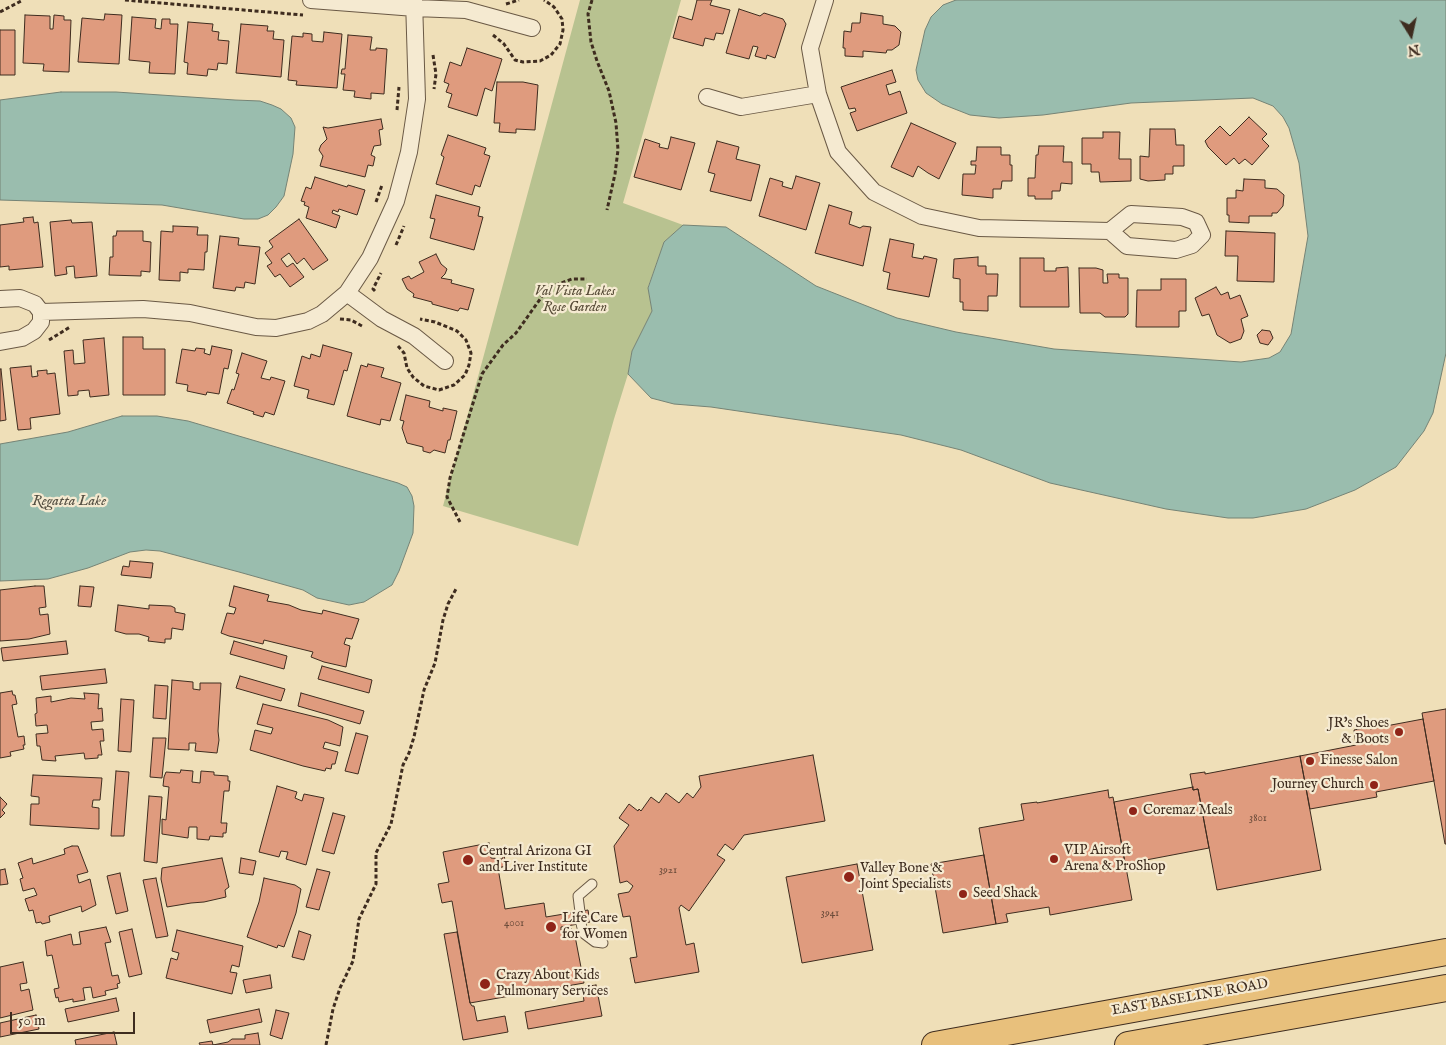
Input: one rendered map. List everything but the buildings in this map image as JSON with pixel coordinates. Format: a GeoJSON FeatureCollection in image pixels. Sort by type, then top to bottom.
{"type":"FeatureCollection","features":[{"type":"Feature","properties":{"kind":"main road","name":"EAST BASELINE ROAD"},"geometry":{"type":"LineString","coordinates":[[935,1045],[1446,952]]}},
{"type":"Feature","properties":{"kind":"main road"},"geometry":{"type":"LineString","coordinates":[[1128,1045],[1446,988]]}},
{"type":"Feature","properties":{"kind":"street"},"geometry":{"type":"LineString","coordinates":[[825,0],[810,48],[818,94],[838,152],[874,192],[922,216],[979,228],[1110,231],[1127,246],[1176,250],[1192,245],[1202,236],[1196,222],[1182,217],[1131,214],[1110,231]]}},
{"type":"Feature","properties":{"kind":"street"},"geometry":{"type":"LineString","coordinates":[[41,312],[143,309],[190,313],[256,327],[276,328],[308,321],[322,314],[347,294],[370,258],[396,201],[409,152],[417,99],[415,4]]}},
{"type":"Feature","properties":{"kind":"street"},"geometry":{"type":"LineString","coordinates":[[310,8],[415,4],[466,10],[532,28]]}},
{"type":"Feature","properties":{"kind":"street"},"geometry":{"type":"LineString","coordinates":[[707,96],[741,106],[818,94]]}},
{"type":"Feature","properties":{"kind":"street"},"geometry":{"type":"LineString","coordinates":[[347,294],[382,319],[414,336],[445,361]]}},
{"type":"Feature","properties":{"kind":"street"},"geometry":{"type":"LineString","coordinates":[[0,298],[20,298],[35,304],[41,312],[41,322],[34,331],[22,338],[0,342]]}},
{"type":"Feature","properties":{"kind":"lane"},"geometry":{"type":"LineString","coordinates":[[580,912],[578,896],[592,884]]}},
{"type":"Feature","properties":{"kind":"lane"},"geometry":{"type":"LineString","coordinates":[[582,923],[583,933],[596,942],[603,943]]}},
{"type":"Feature","properties":{"kind":"path"},"geometry":{"type":"LineString","coordinates":[[0,12],[23,0]]}},
{"type":"Feature","properties":{"kind":"path"},"geometry":{"type":"LineString","coordinates":[[125,0],[310,8]]}},
{"type":"Feature","properties":{"kind":"path"},"geometry":{"type":"LineString","coordinates":[[489,32],[504,44],[515,60],[523,62],[540,61],[551,55],[560,44],[563,30],[562,18],[554,7],[544,0]]}},
{"type":"Feature","properties":{"kind":"path"},"geometry":{"type":"LineString","coordinates":[[592,0],[588,14],[591,42],[609,90],[616,123],[618,150],[607,210]]}},
{"type":"Feature","properties":{"kind":"path"},"geometry":{"type":"LineString","coordinates":[[433,50],[436,74],[434,92]]}},
{"type":"Feature","properties":{"kind":"path"},"geometry":{"type":"LineString","coordinates":[[397,114],[399,79]]}},
{"type":"Feature","properties":{"kind":"path"},"geometry":{"type":"LineString","coordinates":[[375,204],[384,177]]}},
{"type":"Feature","properties":{"kind":"path"},"geometry":{"type":"LineString","coordinates":[[393,251],[405,224]]}},
{"type":"Feature","properties":{"kind":"path"},"geometry":{"type":"LineString","coordinates":[[378,295],[373,289],[384,268]]}},
{"type":"Feature","properties":{"kind":"path"},"geometry":{"type":"LineString","coordinates":[[460,522],[447,497],[450,478],[482,374],[503,346],[516,333],[548,288],[572,279],[587,279]]}},
{"type":"Feature","properties":{"kind":"path"},"geometry":{"type":"LineString","coordinates":[[395,343],[404,354],[407,368],[413,377],[424,386],[439,390],[454,385],[465,375],[470,365],[471,353],[466,340],[457,331],[435,322],[415,318]]}},
{"type":"Feature","properties":{"kind":"path"},"geometry":{"type":"LineString","coordinates":[[338,319],[351,320],[366,328]]}},
{"type":"Feature","properties":{"kind":"path"},"geometry":{"type":"LineString","coordinates":[[43,344],[70,328],[78,326]]}},
{"type":"Feature","properties":{"kind":"path"},"geometry":{"type":"LineString","coordinates":[[326,1045],[340,988],[353,961],[359,919],[376,884],[376,853],[391,824],[403,765],[414,737],[424,690],[435,662],[443,620],[448,604],[456,589]]}},
{"type":"Feature","properties":{"kind":"green space","name":"Val Vista Lakes Rose Garden"},"geometry":{"type":"Polygon","coordinates":[[[580,0],[681,0],[623,203],[683,225],[664,242],[648,287],[652,311],[632,351],[628,374],[578,546],[443,506],[580,0]]]}},
{"type":"Feature","properties":{"kind":"water"},"geometry":{"type":"Polygon","coordinates":[[[956,0],[1446,0],[1446,353],[1433,413],[1424,431],[1396,467],[1355,490],[1306,509],[1253,518],[1228,518],[1166,509],[1050,483],[961,450],[901,435],[711,407],[674,404],[651,398],[628,374],[632,351],[652,311],[648,288],[664,242],[683,225],[726,227],[816,286],[897,318],[956,332],[1054,349],[1241,362],[1269,358],[1280,352],[1291,334],[1308,236],[1299,163],[1289,128],[1283,117],[1273,106],[1253,98],[1131,103],[1043,115],[999,118],[970,115],[942,104],[926,93],[918,80],[916,70],[925,30],[931,17],[943,5],[956,0]]]}},
{"type":"Feature","properties":{"kind":"water"},"geometry":{"type":"Polygon","coordinates":[[[61,92],[116,92],[260,101],[281,109],[291,118],[295,127],[293,154],[284,196],[268,215],[258,219],[244,219],[162,205],[0,200],[0,100],[61,92]]]}},
{"type":"Feature","properties":{"kind":"water","name":"Regatta Lake"},"geometry":{"type":"Polygon","coordinates":[[[122,416],[157,416],[188,421],[407,487],[412,496],[414,506],[413,533],[392,585],[364,602],[349,605],[317,598],[303,590],[239,572],[160,551],[146,550],[130,552],[88,568],[48,579],[0,581],[0,444],[68,432],[122,416]]]}},
{"type":"Feature","properties":{"kind":"place","name":"JR's Shoes & Boots"},"geometry":{"type":"Point","coordinates":[1399,732]}},
{"type":"Feature","properties":{"kind":"place","name":"Finesse Salon"},"geometry":{"type":"Point","coordinates":[1310,761]}},
{"type":"Feature","properties":{"kind":"place","name":"Journey Church"},"geometry":{"type":"Point","coordinates":[1374,785]}},
{"type":"Feature","properties":{"kind":"place","name":"Coremaz Meals"},"geometry":{"type":"Point","coordinates":[1133,811]}},
{"type":"Feature","properties":{"kind":"place","name":"VIP Airsoft Arena & ProShop"},"geometry":{"type":"Point","coordinates":[1054,859]}},
{"type":"Feature","properties":{"kind":"place","name":"Central Arizona GI and Liver Institute"},"geometry":{"type":"Point","coordinates":[468,860]}},
{"type":"Feature","properties":{"kind":"place","name":"Valley Bone & Joint Specialists"},"geometry":{"type":"Point","coordinates":[849,877]}},
{"type":"Feature","properties":{"kind":"place","name":"Seed Shack"},"geometry":{"type":"Point","coordinates":[963,894]}},
{"type":"Feature","properties":{"kind":"place","name":"Life Care for Women"},"geometry":{"type":"Point","coordinates":[551,927]}},
{"type":"Feature","properties":{"kind":"place","name":"Crazy About Kids Pulmonary Services"},"geometry":{"type":"Point","coordinates":[485,984]}}]}
